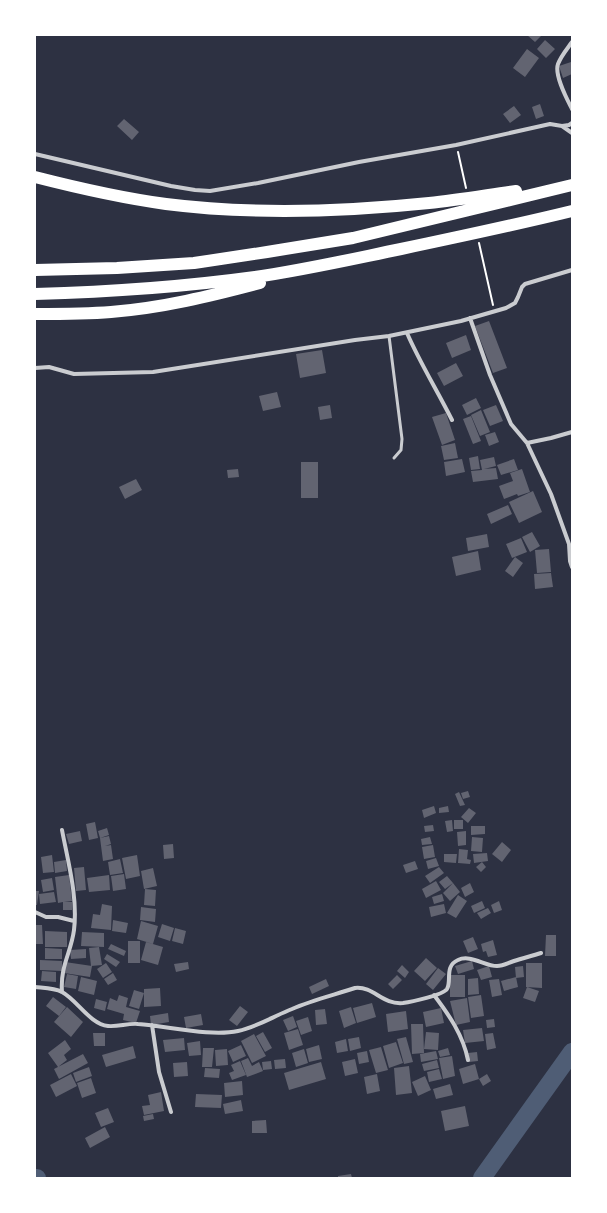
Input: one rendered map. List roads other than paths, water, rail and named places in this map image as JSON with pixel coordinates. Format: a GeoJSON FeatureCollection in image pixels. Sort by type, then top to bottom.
{"type":"FeatureCollection","features":[{"type":"Feature","properties":{"kind":"highway"},"geometry":{"type":"LineString","coordinates":[[35,177],[103,193],[166,204],[223,209],[301,211],[429,203],[572,183]]}},
{"type":"Feature","properties":{"kind":"highway"},"geometry":{"type":"LineString","coordinates":[[35,270],[117,268],[186,263],[267,252],[352,238],[572,183]]}},
{"type":"Feature","properties":{"kind":"highway"},"geometry":{"type":"LineString","coordinates":[[35,294],[131,290],[216,282],[319,266],[477,234],[572,211]]}},
{"type":"Feature","properties":{"kind":"highway"},"geometry":{"type":"LineString","coordinates":[[35,314],[111,312],[173,304],[232,290],[319,266]]}},
{"type":"Feature","properties":{"kind":"street"},"geometry":{"type":"LineString","coordinates":[[572,42],[559,61],[557,69],[572,109]]}},
{"type":"Feature","properties":{"kind":"street"},"geometry":{"type":"LineString","coordinates":[[562,126],[572,123]]}},
{"type":"Feature","properties":{"kind":"street"},"geometry":{"type":"LineString","coordinates":[[35,154],[164,184],[195,190],[210,191],[456,145],[543,125],[556,124],[572,133]]}},
{"type":"Feature","properties":{"kind":"street"},"geometry":{"type":"LineString","coordinates":[[35,368],[49,367],[74,374],[153,372],[389,336],[492,313],[512,305],[517,300],[522,287],[525,284],[572,270]]}},
{"type":"Feature","properties":{"kind":"street"},"geometry":{"type":"LineString","coordinates":[[470,318],[490,375],[511,424],[527,443],[551,494],[569,544],[570,561],[572,567]]}},
{"type":"Feature","properties":{"kind":"street"},"geometry":{"type":"LineString","coordinates":[[407,332],[417,357],[452,420]]}},
{"type":"Feature","properties":{"kind":"street"},"geometry":{"type":"LineString","coordinates":[[527,443],[572,432]]}},
{"type":"Feature","properties":{"kind":"street"},"geometry":{"type":"LineString","coordinates":[[62,830],[75,897],[72,938],[62,971],[62,992]]}},
{"type":"Feature","properties":{"kind":"street"},"geometry":{"type":"LineString","coordinates":[[35,912],[46,917],[58,917],[74,921]]}},
{"type":"Feature","properties":{"kind":"street"},"geometry":{"type":"LineString","coordinates":[[35,987],[62,992],[92,1018],[108,1026],[130,1024],[152,1025],[209,1032],[238,1031],[303,1005],[360,988],[369,990],[386,1001],[394,1003],[415,1001],[444,992],[447,989],[450,969],[454,962],[458,960],[465,958],[496,966],[541,953]]}},
{"type":"Feature","properties":{"kind":"street"},"geometry":{"type":"LineString","coordinates":[[434,995],[448,1013],[457,1030],[466,1050],[468,1060]]}},
{"type":"Feature","properties":{"kind":"street"},"geometry":{"type":"LineString","coordinates":[[152,1025],[159,1072],[171,1112]]}},
{"type":"Feature","properties":{"kind":"lane"},"geometry":{"type":"LineString","coordinates":[[389,336],[402,439],[401,450],[394,458]]}},
{"type":"Feature","properties":{"kind":"waterway"},"geometry":{"type":"LineString","coordinates":[[482,1178],[572,1052]]}}]}
